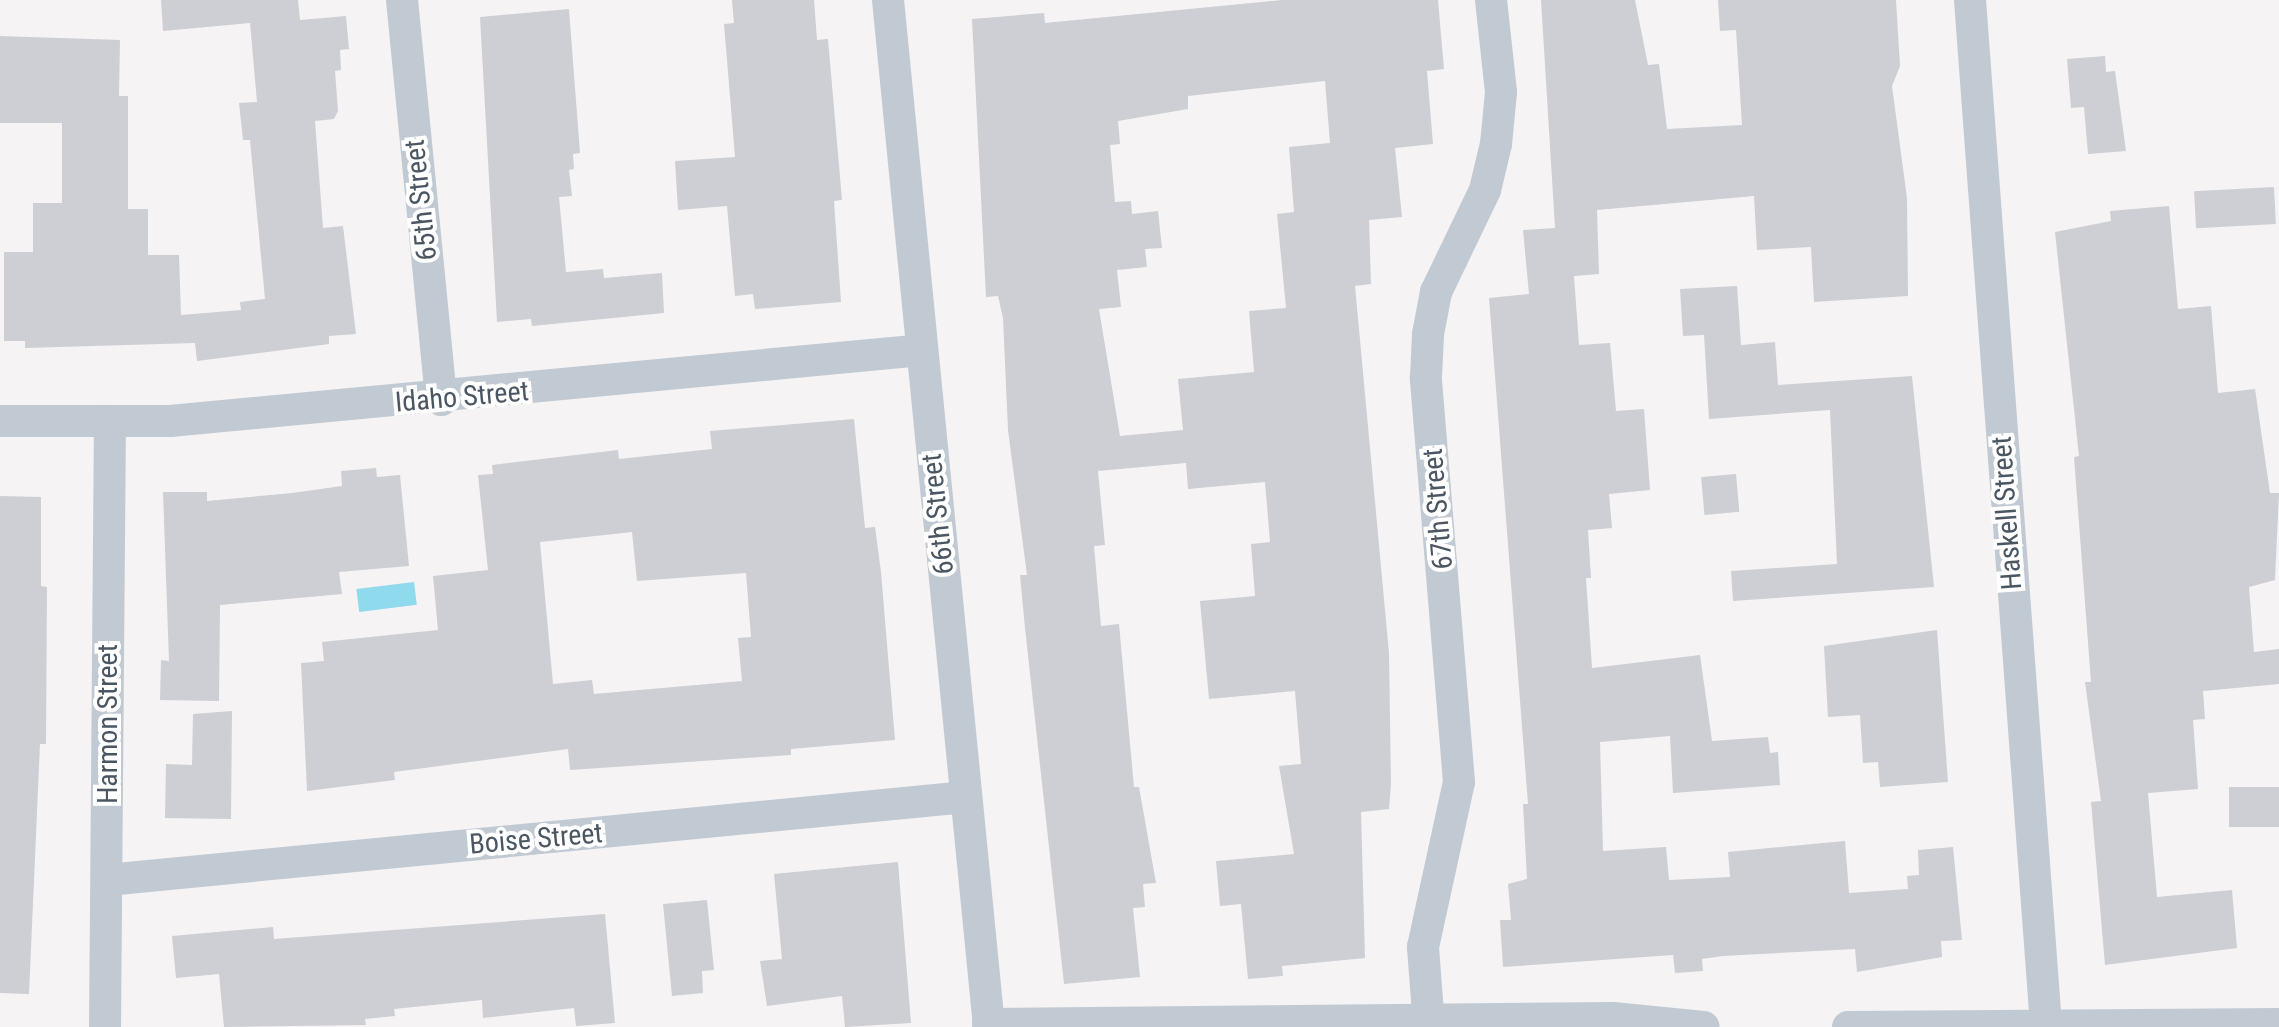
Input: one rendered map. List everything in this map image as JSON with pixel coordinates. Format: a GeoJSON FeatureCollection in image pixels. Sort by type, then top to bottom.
{"type":"FeatureCollection","features":[{"type":"Feature","properties":{"kind":"street","name":"65th Street"},"geometry":{"type":"LineString","coordinates":[[402,0],[442,400]]}},
{"type":"Feature","properties":{"kind":"street","name":"66th Street"},"geometry":{"type":"LineString","coordinates":[[888,0],[988,1026]]}},
{"type":"Feature","properties":{"kind":"street","name":"67th Street"},"geometry":{"type":"LineString","coordinates":[[1428,1024],[1425,933],[1459,782],[1427,348],[1436,292],[1485,190],[1496,144],[1501,92],[1492,0]]}},
{"type":"Feature","properties":{"kind":"street","name":"Haskell Street"},"geometry":{"type":"LineString","coordinates":[[1970,0],[2046,1026]]}},
{"type":"Feature","properties":{"kind":"street","name":"Idaho Street"},"geometry":{"type":"LineString","coordinates":[[0,420],[110,421],[442,400],[922,350]]}},
{"type":"Feature","properties":{"kind":"street","name":"Harmon Street"},"geometry":{"type":"LineString","coordinates":[[105,1027],[110,421]]}},
{"type":"Feature","properties":{"kind":"street","name":"Boise Street"},"geometry":{"type":"LineString","coordinates":[[106,880],[966,798]]}},
{"type":"Feature","properties":{"kind":"street"},"geometry":{"type":"LineString","coordinates":[[988,1026],[1428,1024],[1646,1018],[1687,1026]]}},
{"type":"Feature","properties":{"kind":"street"},"geometry":{"type":"LineString","coordinates":[[1848,1027],[2279,1024]]}},
{"type":"Feature","properties":{"kind":"water"},"geometry":{"type":"Polygon","coordinates":[[[414,582],[417,605],[359,612],[356,589],[414,582]]]}},
{"type":"Feature","properties":{"kind":"building"},"geometry":{"type":"Polygon","coordinates":[[[161,0],[298,0],[300,20],[346,16],[349,49],[340,50],[341,70],[335,71],[338,111],[334,119],[315,121],[323,228],[343,226],[356,334],[329,336],[329,344],[197,361],[195,343],[25,348],[25,341],[4,341],[4,252],[33,252],[33,203],[62,203],[62,123],[0,123],[0,36],[120,40],[119,96],[128,96],[128,209],[148,209],[148,255],[179,255],[181,315],[241,310],[240,302],[265,299],[250,140],[243,140],[239,103],[257,102],[250,23],[163,31],[161,0]]]}},
{"type":"Feature","properties":{"kind":"building"},"geometry":{"type":"Polygon","coordinates":[[[732,0],[814,0],[817,40],[828,39],[842,200],[834,201],[841,302],[755,309],[753,294],[735,296],[727,206],[678,210],[675,161],[735,157],[724,24],[734,23],[732,0]]]}},
{"type":"Feature","properties":{"kind":"building"},"geometry":{"type":"Polygon","coordinates":[[[1282,0],[1438,0],[1444,69],[1427,71],[1433,144],[1395,148],[1402,217],[1369,220],[1371,284],[1355,286],[1389,653],[1391,784],[1389,809],[1361,812],[1365,958],[1282,966],[1283,976],[1248,979],[1241,904],[1220,906],[1216,861],[1294,854],[1279,766],[1301,764],[1295,691],[1209,699],[1200,601],[1255,596],[1251,544],[1270,542],[1265,482],[1188,489],[1186,463],[1098,471],[1105,545],[1094,546],[1101,626],[1119,624],[1134,787],[1139,787],[1156,883],[1143,884],[1145,907],[1133,908],[1140,977],[1064,984],[1020,575],[1027,575],[1008,430],[1003,318],[998,296],[986,297],[972,19],[1044,13],[1045,23],[1282,0]],[[1325,81],[1188,96],[1188,109],[1118,121],[1120,144],[1110,145],[1115,202],[1131,201],[1132,214],[1158,211],[1162,248],[1145,249],[1147,267],[1117,270],[1121,307],[1099,309],[1120,436],[1183,430],[1178,379],[1254,372],[1249,311],[1286,308],[1277,214],[1294,212],[1289,147],[1330,143],[1325,81]]]}},
{"type":"Feature","properties":{"kind":"building"},"geometry":{"type":"Polygon","coordinates":[[[1541,0],[1635,0],[1648,65],[1659,64],[1667,129],[1742,125],[1736,30],[1720,31],[1718,0],[1896,0],[1900,66],[1892,86],[1907,198],[1908,296],[1814,302],[1811,247],[1757,250],[1754,196],[1597,210],[1599,274],[1574,276],[1579,345],[1610,343],[1616,411],[1644,409],[1650,490],[1609,494],[1612,528],[1588,530],[1591,578],[1586,578],[1592,668],[1700,655],[1712,741],[1768,737],[1770,753],[1778,752],[1780,785],[1673,793],[1670,736],[1600,742],[1603,851],[1666,847],[1669,880],[1730,877],[1728,852],[1845,841],[1849,893],[1908,889],[1907,876],[1919,875],[1918,850],[1953,847],[1962,940],[1941,941],[1942,957],[1857,972],[1855,949],[1723,956],[1702,959],[1703,971],[1675,973],[1673,955],[1503,967],[1500,920],[1511,920],[1508,884],[1527,879],[1523,804],[1528,804],[1489,298],[1529,294],[1523,230],[1555,228],[1541,0]]]}},
{"type":"Feature","properties":{"kind":"building"},"geometry":{"type":"Polygon","coordinates":[[[569,9],[580,153],[573,154],[574,169],[569,170],[572,196],[559,197],[566,272],[603,269],[604,278],[662,273],[664,313],[532,326],[531,319],[497,322],[480,17],[569,9]]]}},
{"type":"Feature","properties":{"kind":"building"},"geometry":{"type":"Polygon","coordinates":[[[2105,56],[2106,72],[2115,71],[2126,151],[2088,154],[2084,107],[2071,108],[2067,59],[2105,56]]]}},
{"type":"Feature","properties":{"kind":"building"},"geometry":{"type":"Polygon","coordinates":[[[2274,187],[2276,224],[2196,228],[2194,191],[2274,187]]]}},
{"type":"Feature","properties":{"kind":"building"},"geometry":{"type":"Polygon","coordinates":[[[2169,206],[2178,309],[2211,306],[2218,393],[2255,389],[2270,493],[2279,493],[2275,580],[2249,587],[2254,652],[2279,649],[2279,684],[2203,691],[2205,719],[2193,720],[2198,789],[2148,793],[2157,897],[2232,890],[2237,948],[2105,965],[2091,802],[2101,801],[2085,682],[2091,682],[2074,457],[2079,456],[2055,232],[2111,221],[2110,211],[2169,206]]]}},
{"type":"Feature","properties":{"kind":"building"},"geometry":{"type":"Polygon","coordinates":[[[1737,286],[1741,345],[1775,342],[1778,385],[1912,376],[1934,587],[1733,601],[1731,571],[1837,564],[1830,410],[1709,419],[1704,335],[1683,336],[1680,289],[1737,286]]]}},
{"type":"Feature","properties":{"kind":"building"},"geometry":{"type":"Polygon","coordinates":[[[854,419],[865,528],[875,527],[881,572],[895,740],[791,749],[791,755],[570,770],[568,749],[394,772],[395,780],[307,791],[301,663],[324,661],[322,642],[438,630],[433,576],[488,570],[478,475],[493,474],[492,465],[618,450],[619,459],[712,449],[710,431],[854,419]],[[632,532],[540,542],[553,684],[592,680],[594,694],[742,681],[738,638],[751,637],[746,573],[637,581],[632,532]]]}},
{"type":"Feature","properties":{"kind":"building"},"geometry":{"type":"Polygon","coordinates":[[[376,468],[377,477],[400,475],[409,566],[339,572],[342,594],[220,605],[219,701],[160,700],[161,660],[169,661],[163,492],[207,492],[207,501],[292,493],[342,486],[341,471],[376,468]]]}},
{"type":"Feature","properties":{"kind":"building"},"geometry":{"type":"Polygon","coordinates":[[[1736,474],[1739,512],[1704,515],[1701,477],[1736,474]]]}},
{"type":"Feature","properties":{"kind":"building"},"geometry":{"type":"Polygon","coordinates":[[[0,496],[41,497],[41,586],[47,587],[46,744],[40,744],[29,994],[0,993],[0,496]]]}},
{"type":"Feature","properties":{"kind":"building"},"geometry":{"type":"Polygon","coordinates":[[[1937,630],[1948,782],[1880,787],[1878,762],[1863,763],[1860,715],[1828,717],[1824,646],[1937,630]]]}},
{"type":"Feature","properties":{"kind":"building"},"geometry":{"type":"Polygon","coordinates":[[[232,711],[231,819],[165,818],[166,764],[192,765],[193,714],[232,711]]]}},
{"type":"Feature","properties":{"kind":"building"},"geometry":{"type":"Polygon","coordinates":[[[2229,787],[2279,787],[2279,827],[2229,827],[2229,787]]]}},
{"type":"Feature","properties":{"kind":"building"},"geometry":{"type":"Polygon","coordinates":[[[898,862],[911,1023],[845,1027],[842,996],[767,1006],[760,961],[782,959],[774,874],[898,862]]]}},
{"type":"Feature","properties":{"kind":"building"},"geometry":{"type":"Polygon","coordinates":[[[707,900],[714,970],[702,971],[703,993],[672,996],[663,904],[707,900]]]}},
{"type":"Feature","properties":{"kind":"building"},"geometry":{"type":"Polygon","coordinates":[[[605,914],[615,1023],[576,1026],[574,1008],[483,1018],[482,1000],[394,1009],[395,1016],[365,1019],[366,1025],[224,1027],[219,974],[176,978],[172,936],[273,927],[274,939],[605,914]]]}}]}
